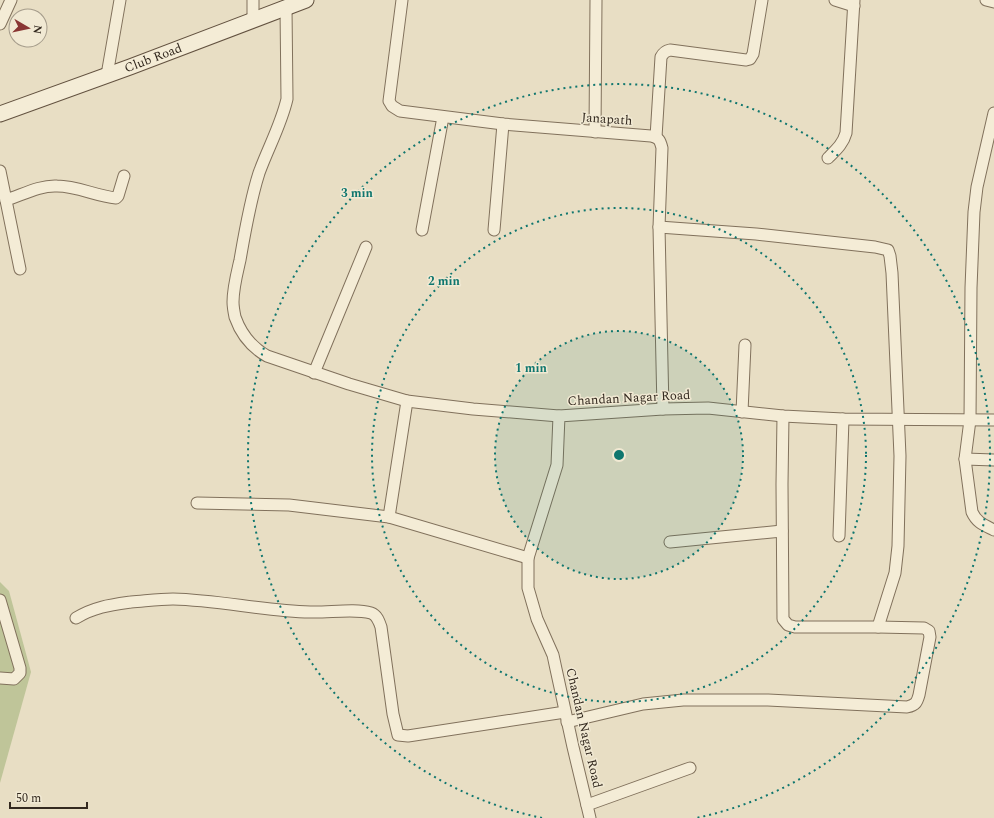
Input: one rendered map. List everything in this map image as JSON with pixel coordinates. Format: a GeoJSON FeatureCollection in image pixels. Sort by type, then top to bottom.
{"type":"FeatureCollection","features":[{"type":"Feature","properties":{"kind":"street"},"geometry":{"type":"LineString","coordinates":[[0,24],[11,0]]}},
{"type":"Feature","properties":{"kind":"street"},"geometry":{"type":"LineString","coordinates":[[107,76],[120,0]]}},
{"type":"Feature","properties":{"kind":"street"},"geometry":{"type":"LineString","coordinates":[[252,20],[253,0]]}},
{"type":"Feature","properties":{"kind":"street","name":"Club Road"},"geometry":{"type":"LineString","coordinates":[[0,114],[107,76],[306,0]]}},
{"type":"Feature","properties":{"kind":"street","name":"Janapath"},"geometry":{"type":"LineString","coordinates":[[402,0],[390,101],[392,106],[400,111],[503,124],[656,137]]}},
{"type":"Feature","properties":{"kind":"street"},"geometry":{"type":"LineString","coordinates":[[596,0],[596,132]]}},
{"type":"Feature","properties":{"kind":"street"},"geometry":{"type":"LineString","coordinates":[[663,409],[659,227],[662,148],[660,141],[656,137],[661,57],[666,50],[670,50],[746,60],[750,59],[753,54],[762,0]]}},
{"type":"Feature","properties":{"kind":"street"},"geometry":{"type":"LineString","coordinates":[[828,158],[845,140],[854,3],[835,0]]}},
{"type":"Feature","properties":{"kind":"street"},"geometry":{"type":"LineString","coordinates":[[986,0],[994,2]]}},
{"type":"Feature","properties":{"kind":"street"},"geometry":{"type":"LineString","coordinates":[[286,8],[287,99],[282,117],[255,187],[242,248],[233,302],[235,316],[248,341],[256,350],[267,356],[348,384],[407,401],[473,409],[560,416]]}},
{"type":"Feature","properties":{"kind":"street"},"geometry":{"type":"LineString","coordinates":[[994,113],[979,180],[974,212],[971,288],[970,420],[964,459],[972,512],[975,519],[981,524],[994,530]]}},
{"type":"Feature","properties":{"kind":"street"},"geometry":{"type":"LineString","coordinates":[[422,230],[443,117]]}},
{"type":"Feature","properties":{"kind":"street"},"geometry":{"type":"LineString","coordinates":[[494,230],[503,124]]}},
{"type":"Feature","properties":{"kind":"street"},"geometry":{"type":"LineString","coordinates":[[0,171],[20,269]]}},
{"type":"Feature","properties":{"kind":"street"},"geometry":{"type":"LineString","coordinates":[[6,200],[41,188],[56,186],[116,198],[120,193],[124,176]]}},
{"type":"Feature","properties":{"kind":"street"},"geometry":{"type":"LineString","coordinates":[[659,227],[756,234],[875,247],[888,250],[892,273],[900,456],[897,560],[889,596],[878,627]]}},
{"type":"Feature","properties":{"kind":"street"},"geometry":{"type":"LineString","coordinates":[[314,373],[366,247]]}},
{"type":"Feature","properties":{"kind":"street"},"geometry":{"type":"LineString","coordinates":[[742,412],[746,345]]}},
{"type":"Feature","properties":{"kind":"street"},"geometry":{"type":"LineString","coordinates":[[389,517],[407,401]]}},
{"type":"Feature","properties":{"kind":"street","name":"Chandan Nagar Road"},"geometry":{"type":"LineString","coordinates":[[590,818],[553,655],[537,619],[528,588],[528,558],[557,465],[560,416],[663,409],[708,408],[783,416],[844,419],[994,420]]}},
{"type":"Feature","properties":{"kind":"street"},"geometry":{"type":"LineString","coordinates":[[76,618],[87,611],[105,605],[165,599],[202,601],[310,612],[350,611],[371,613],[378,619],[381,627],[396,731],[398,735],[403,737],[566,717],[643,704],[683,700],[768,700],[907,707],[914,706],[919,695],[930,637],[929,631],[924,628],[795,627],[788,625],[783,619],[783,416]]}},
{"type":"Feature","properties":{"kind":"street"},"geometry":{"type":"LineString","coordinates":[[838,536],[844,419]]}},
{"type":"Feature","properties":{"kind":"street"},"geometry":{"type":"LineString","coordinates":[[964,459],[994,460]]}},
{"type":"Feature","properties":{"kind":"street"},"geometry":{"type":"LineString","coordinates":[[196,503],[289,505],[389,517],[528,558]]}},
{"type":"Feature","properties":{"kind":"street"},"geometry":{"type":"LineString","coordinates":[[670,542],[782,531]]}},
{"type":"Feature","properties":{"kind":"street"},"geometry":{"type":"LineString","coordinates":[[0,600],[20,668],[20,673],[14,679],[0,678]]}},
{"type":"Feature","properties":{"kind":"street"},"geometry":{"type":"LineString","coordinates":[[587,806],[690,768]]}},
{"type":"Feature","properties":{"kind":"green space"},"geometry":{"type":"Polygon","coordinates":[[[0,582],[9,591],[31,672],[0,783],[0,582]]]}}]}
